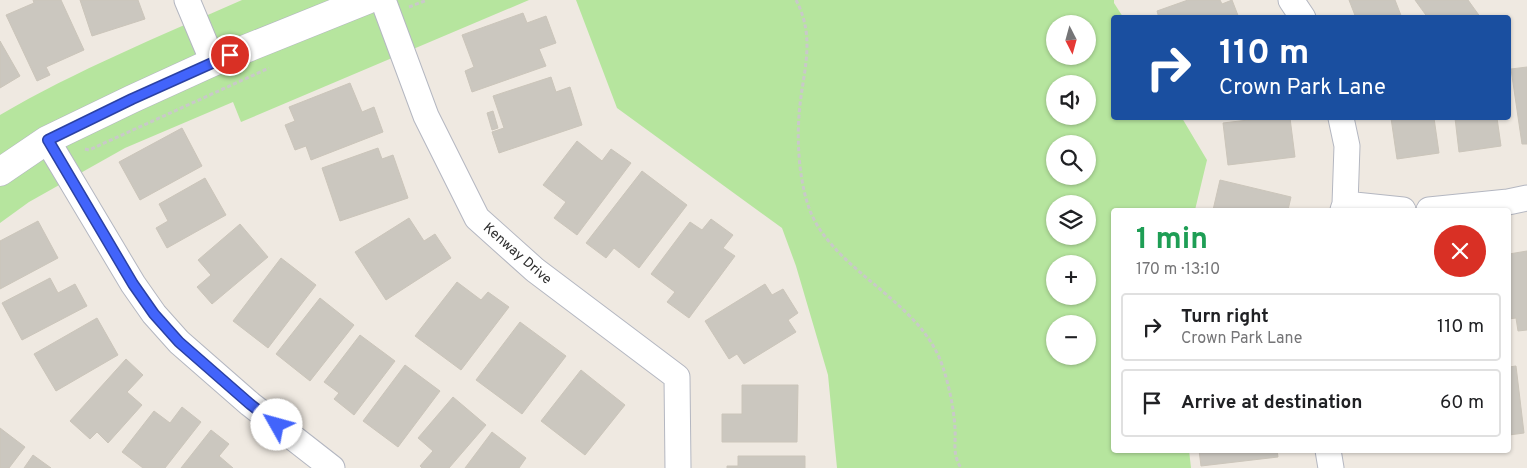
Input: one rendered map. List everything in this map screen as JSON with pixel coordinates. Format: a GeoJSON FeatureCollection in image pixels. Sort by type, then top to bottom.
{"type":"FeatureCollection","features":[{"type":"Feature","properties":{"kind":"street"},"geometry":{"type":"LineString","coordinates":[[187,0],[213,62]]}},
{"type":"Feature","properties":{"kind":"street"},"geometry":{"type":"LineString","coordinates":[[0,172],[48,140],[132,99],[213,62],[367,0]]}},
{"type":"Feature","properties":{"kind":"street","name":"Kenway Drive"},"geometry":{"type":"LineString","coordinates":[[382,0],[426,116],[477,218],[535,270],[677,377],[678,468]]}},
{"type":"Feature","properties":{"kind":"street"},"geometry":{"type":"LineString","coordinates":[[1291,0],[1301,15]]}},
{"type":"Feature","properties":{"kind":"street"},"geometry":{"type":"LineString","coordinates":[[1341,120],[1347,146],[1344,207],[1364,208]]}},
{"type":"Feature","properties":{"kind":"street"},"geometry":{"type":"LineString","coordinates":[[48,140],[133,284],[154,314],[179,342],[250,404],[332,468]]}},
{"type":"Feature","properties":{"kind":"street"},"geometry":{"type":"LineString","coordinates":[[1449,208],[1508,202],[1527,198]]}},
{"type":"Feature","properties":{"kind":"street"},"geometry":{"type":"LineString","coordinates":[[1328,453],[1331,468]]}},
{"type":"Feature","properties":{"kind":"path"},"geometry":{"type":"LineString","coordinates":[[408,7],[427,0]]}},
{"type":"Feature","properties":{"kind":"path"},"geometry":{"type":"LineString","coordinates":[[796,0],[803,13],[807,32],[807,64],[798,134],[802,175],[809,209],[836,249],[915,322],[937,352],[952,406],[955,429],[954,445],[961,468]]}},
{"type":"Feature","properties":{"kind":"path"},"geometry":{"type":"LineString","coordinates":[[82,149],[89,150],[277,65]]}},
{"type":"Feature","properties":{"kind":"green space"},"geometry":{"type":"Polygon","coordinates":[[[242,0],[529,0],[241,122],[233,102],[125,148],[29,202],[0,223],[0,115],[89,68],[242,0]]]}},
{"type":"Feature","properties":{"kind":"green space"},"geometry":{"type":"Polygon","coordinates":[[[576,0],[1114,0],[1122,15],[1111,15],[1111,120],[1183,120],[1207,160],[1195,208],[1111,208],[1111,453],[1189,453],[1191,468],[837,468],[828,375],[796,266],[782,228],[617,108],[576,0]]]}},
{"type":"Feature","properties":{"kind":"building"},"geometry":{"type":"Polygon","coordinates":[[[33,0],[61,0],[84,50],[46,67],[50,75],[37,81],[6,15],[34,3],[33,0]]]}},
{"type":"Feature","properties":{"kind":"building"},"geometry":{"type":"Polygon","coordinates":[[[80,0],[138,0],[145,19],[92,36],[80,0]]]}},
{"type":"Feature","properties":{"kind":"building"},"geometry":{"type":"Polygon","coordinates":[[[1188,0],[1220,0],[1222,4],[1232,0],[1238,15],[1158,15],[1157,11],[1188,0]]]}},
{"type":"Feature","properties":{"kind":"building"},"geometry":{"type":"Polygon","coordinates":[[[1349,0],[1395,0],[1401,15],[1355,15],[1349,0]]]}},
{"type":"Feature","properties":{"kind":"building"},"geometry":{"type":"Polygon","coordinates":[[[1415,0],[1468,0],[1479,15],[1426,15],[1415,0]]]}},
{"type":"Feature","properties":{"kind":"building"},"geometry":{"type":"Polygon","coordinates":[[[523,13],[527,23],[546,16],[556,43],[539,49],[546,66],[472,92],[465,71],[474,67],[462,35],[523,13]]]}},
{"type":"Feature","properties":{"kind":"building"},"geometry":{"type":"Polygon","coordinates":[[[0,41],[20,76],[0,88],[0,41]]]}},
{"type":"Feature","properties":{"kind":"building"},"geometry":{"type":"Polygon","coordinates":[[[1527,67],[1527,144],[1522,144],[1511,69],[1527,67]]]}},
{"type":"Feature","properties":{"kind":"building"},"geometry":{"type":"Polygon","coordinates":[[[551,77],[556,92],[570,87],[582,125],[499,153],[492,132],[504,128],[493,96],[551,77]]]}},
{"type":"Feature","properties":{"kind":"building"},"geometry":{"type":"Polygon","coordinates":[[[350,83],[362,112],[374,107],[383,132],[311,160],[306,146],[295,150],[285,125],[295,121],[289,107],[350,83]]]}},
{"type":"Feature","properties":{"kind":"building"},"geometry":{"type":"Polygon","coordinates":[[[493,111],[498,128],[492,130],[487,113],[493,111]]]}},
{"type":"Feature","properties":{"kind":"building"},"geometry":{"type":"Polygon","coordinates":[[[1248,120],[1290,120],[1295,157],[1228,165],[1223,123],[1248,120]]]}},
{"type":"Feature","properties":{"kind":"building"},"geometry":{"type":"Polygon","coordinates":[[[1391,120],[1434,120],[1439,153],[1397,159],[1391,120]]]}},
{"type":"Feature","properties":{"kind":"building"},"geometry":{"type":"Polygon","coordinates":[[[1455,120],[1497,120],[1501,146],[1459,152],[1455,120]]]}},
{"type":"Feature","properties":{"kind":"building"},"geometry":{"type":"Polygon","coordinates":[[[182,128],[202,166],[140,200],[119,162],[182,128]]]}},
{"type":"Feature","properties":{"kind":"building"},"geometry":{"type":"Polygon","coordinates":[[[577,141],[602,161],[611,149],[631,163],[577,235],[554,218],[566,202],[543,185],[577,141]]]}},
{"type":"Feature","properties":{"kind":"building"},"geometry":{"type":"Polygon","coordinates":[[[378,148],[382,159],[393,155],[408,198],[340,221],[322,168],[378,148]]]}},
{"type":"Feature","properties":{"kind":"building"},"geometry":{"type":"Polygon","coordinates":[[[642,171],[687,205],[639,268],[614,248],[606,258],[586,243],[642,171]]]}},
{"type":"Feature","properties":{"kind":"building"},"geometry":{"type":"Polygon","coordinates":[[[205,178],[226,215],[167,248],[156,228],[168,221],[159,204],[205,178]]]}},
{"type":"Feature","properties":{"kind":"building"},"geometry":{"type":"Polygon","coordinates":[[[1220,180],[1291,197],[1288,208],[1213,208],[1220,180]]]}},
{"type":"Feature","properties":{"kind":"building"},"geometry":{"type":"Polygon","coordinates":[[[409,218],[424,241],[435,234],[451,258],[386,300],[355,252],[409,218]]]}},
{"type":"Feature","properties":{"kind":"building"},"geometry":{"type":"Polygon","coordinates":[[[711,219],[733,235],[723,248],[735,256],[689,318],[667,302],[675,292],[651,274],[690,222],[702,230],[711,219]]]}},
{"type":"Feature","properties":{"kind":"building"},"geometry":{"type":"Polygon","coordinates":[[[38,221],[58,258],[0,289],[0,241],[38,221]]]}},
{"type":"Feature","properties":{"kind":"building"},"geometry":{"type":"Polygon","coordinates":[[[240,224],[268,257],[212,304],[197,287],[211,275],[198,260],[240,224]]]}},
{"type":"Feature","properties":{"kind":"building"},"geometry":{"type":"Polygon","coordinates":[[[1527,251],[1527,330],[1518,331],[1516,318],[1511,319],[1511,254],[1527,251]]]}},
{"type":"Feature","properties":{"kind":"building"},"geometry":{"type":"Polygon","coordinates":[[[281,258],[316,285],[268,348],[233,321],[281,258]]]}},
{"type":"Feature","properties":{"kind":"building"},"geometry":{"type":"Polygon","coordinates":[[[50,278],[58,293],[75,284],[87,306],[22,340],[2,303],[50,278]]]}},
{"type":"Feature","properties":{"kind":"building"},"geometry":{"type":"Polygon","coordinates":[[[457,282],[481,300],[488,292],[509,307],[461,370],[415,336],[457,282]]]}},
{"type":"Feature","properties":{"kind":"building"},"geometry":{"type":"Polygon","coordinates":[[[765,284],[772,295],[783,289],[798,313],[788,320],[796,332],[744,364],[737,354],[729,359],[705,321],[765,284]]]}},
{"type":"Feature","properties":{"kind":"building"},"geometry":{"type":"Polygon","coordinates":[[[320,298],[354,325],[310,381],[276,354],[320,298]]]}},
{"type":"Feature","properties":{"kind":"building"},"geometry":{"type":"Polygon","coordinates":[[[97,318],[118,355],[56,391],[34,354],[97,318]]]}},
{"type":"Feature","properties":{"kind":"building"},"geometry":{"type":"Polygon","coordinates":[[[520,322],[566,356],[522,414],[476,380],[520,322]]]}},
{"type":"Feature","properties":{"kind":"building"},"geometry":{"type":"Polygon","coordinates":[[[360,335],[395,361],[354,415],[334,399],[339,393],[324,382],[360,335]]]}},
{"type":"Feature","properties":{"kind":"building"},"geometry":{"type":"Polygon","coordinates":[[[126,359],[143,375],[127,392],[142,405],[108,443],[97,432],[90,439],[70,421],[126,359]]]}},
{"type":"Feature","properties":{"kind":"building"},"geometry":{"type":"Polygon","coordinates":[[[405,365],[440,391],[398,447],[363,421],[405,365]]]}},
{"type":"Feature","properties":{"kind":"building"},"geometry":{"type":"Polygon","coordinates":[[[1516,366],[1524,433],[1511,435],[1511,367],[1516,366]]]}},
{"type":"Feature","properties":{"kind":"building"},"geometry":{"type":"Polygon","coordinates":[[[581,370],[625,405],[585,455],[541,421],[581,370]]]}},
{"type":"Feature","properties":{"kind":"building"},"geometry":{"type":"Polygon","coordinates":[[[742,385],[798,385],[797,442],[722,442],[722,414],[742,414],[742,385]]]}},
{"type":"Feature","properties":{"kind":"building"},"geometry":{"type":"Polygon","coordinates":[[[453,397],[486,425],[449,468],[422,468],[420,466],[433,451],[418,438],[453,397]]]}},
{"type":"Feature","properties":{"kind":"building"},"geometry":{"type":"Polygon","coordinates":[[[182,407],[201,422],[165,468],[143,468],[122,452],[154,411],[170,423],[182,407]]]}},
{"type":"Feature","properties":{"kind":"building"},"geometry":{"type":"Polygon","coordinates":[[[0,428],[25,447],[9,468],[0,468],[0,428]]]}},
{"type":"Feature","properties":{"kind":"building"},"geometry":{"type":"Polygon","coordinates":[[[211,430],[229,444],[219,456],[233,468],[181,468],[211,430]]]}},
{"type":"Feature","properties":{"kind":"building"},"geometry":{"type":"Polygon","coordinates":[[[492,432],[526,458],[519,468],[465,468],[492,432]]]}},
{"type":"Feature","properties":{"kind":"building"},"geometry":{"type":"Polygon","coordinates":[[[1199,453],[1277,453],[1278,457],[1201,466],[1199,453]]]}},
{"type":"Feature","properties":{"kind":"building"},"geometry":{"type":"Polygon","coordinates":[[[33,455],[51,468],[24,468],[33,455]]]}},
{"type":"Feature","properties":{"kind":"building"},"geometry":{"type":"Polygon","coordinates":[[[738,456],[805,456],[805,468],[727,468],[727,466],[738,466],[738,456]]]}},
{"type":"Feature","properties":{"kind":"route"},"geometry":{"type":"LineString","coordinates":[[230,55],[132,99],[48,140],[133,284],[154,314],[179,342],[277,425]]}}]}
